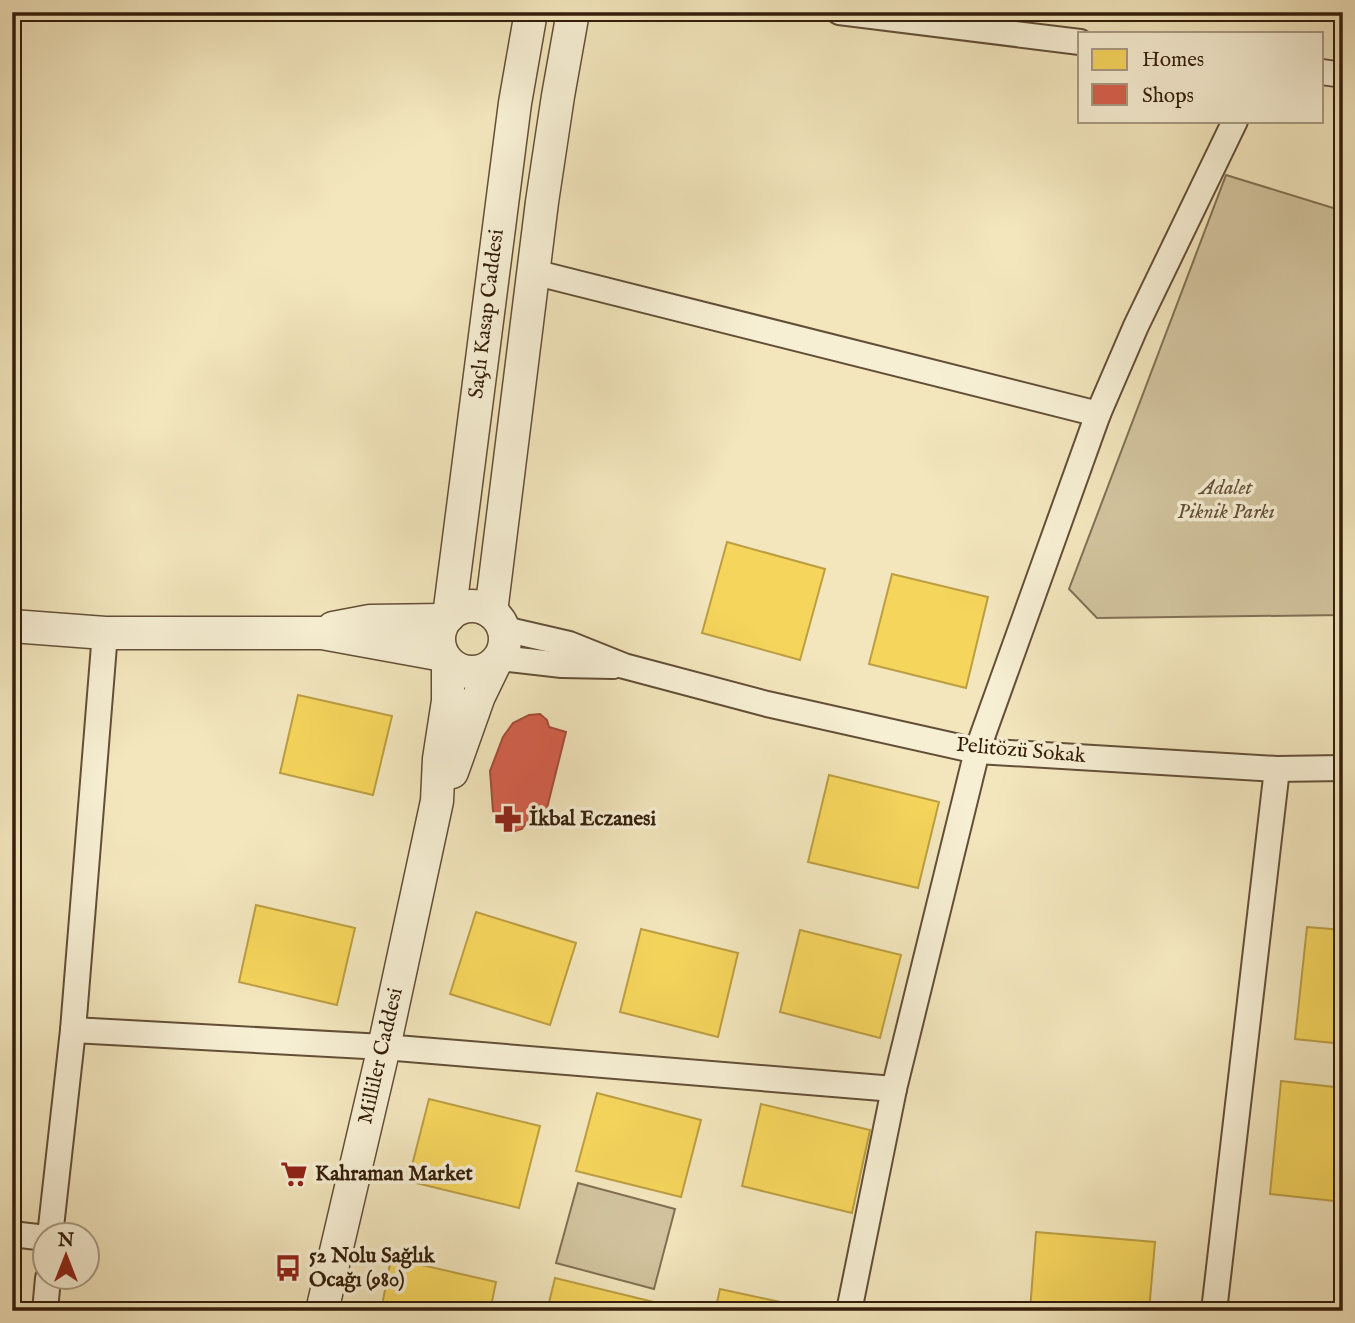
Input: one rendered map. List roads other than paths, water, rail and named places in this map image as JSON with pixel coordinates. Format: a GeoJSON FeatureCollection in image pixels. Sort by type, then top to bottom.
{"type":"FeatureCollection","features":[{"type":"Feature","properties":{"kind":"street","name":"Saçlı Kasap Caddesi"},"geometry":{"type":"LineString","coordinates":[[445,659],[439,634],[447,618],[515,103],[531,12]]}},
{"type":"Feature","properties":{"kind":"street","name":"Saçlı Kasap Caddesi"},"geometry":{"type":"LineString","coordinates":[[497,640],[533,272],[573,12]]}},
{"type":"Feature","properties":{"kind":"street"},"geometry":{"type":"LineString","coordinates":[[839,12],[1078,42]]}},
{"type":"Feature","properties":{"kind":"street"},"geometry":{"type":"LineString","coordinates":[[1324,72],[1343,75]]}},
{"type":"Feature","properties":{"kind":"street"},"geometry":{"type":"LineString","coordinates":[[849,1311],[894,1089],[977,751],[1098,414],[1136,326],[1235,122]]}},
{"type":"Feature","properties":{"kind":"street"},"geometry":{"type":"LineString","coordinates":[[533,272],[1098,414]]}},
{"type":"Feature","properties":{"kind":"street"},"geometry":{"type":"LineString","coordinates":[[12,626],[106,633],[322,632],[445,659],[460,670],[474,672],[489,668],[497,640],[469,606],[455,611],[447,618],[370,621],[322,632]]}},
{"type":"Feature","properties":{"kind":"street"},"geometry":{"type":"LineString","coordinates":[[52,1222],[73,1030],[106,633]]}},
{"type":"Feature","properties":{"kind":"street","name":"Pelitözü Sokak"},"geometry":{"type":"LineString","coordinates":[[497,640],[562,666],[624,666],[767,704],[977,751],[1278,769],[1343,768]]}},
{"type":"Feature","properties":{"kind":"street","name":"Milliler Caddesi"},"geometry":{"type":"LineString","coordinates":[[437,801],[449,778],[497,640]]}},
{"type":"Feature","properties":{"kind":"street","name":"Milliler Caddesi"},"geometry":{"type":"LineString","coordinates":[[322,1311],[384,1047],[437,801],[439,759],[448,701],[445,659]]}},
{"type":"Feature","properties":{"kind":"street"},"geometry":{"type":"LineString","coordinates":[[1214,1311],[1278,769]]}},
{"type":"Feature","properties":{"kind":"street"},"geometry":{"type":"LineString","coordinates":[[73,1030],[384,1047],[894,1089]]}},
{"type":"Feature","properties":{"kind":"street"},"geometry":{"type":"LineString","coordinates":[[12,1234],[32,1236]]}},
{"type":"Feature","properties":{"kind":"street"},"geometry":{"type":"LineString","coordinates":[[46,1311],[47,1292]]}},
{"type":"Feature","properties":{"kind":"place","name":"İkbal Eczanesi"},"geometry":{"type":"Point","coordinates":[508,819]}},
{"type":"Feature","properties":{"kind":"place","name":"Kahraman Market"},"geometry":{"type":"Point","coordinates":[294,1174]}},
{"type":"Feature","properties":{"kind":"place","name":"52 Nolu Sağlık Ocağı (980)"},"geometry":{"type":"Point","coordinates":[288,1268]}},
{"type":"Feature","properties":{"kind":"park label","name":"Adalet Piknik Parkı"},"geometry":{"type":"Point","coordinates":[1226,500]}}]}
